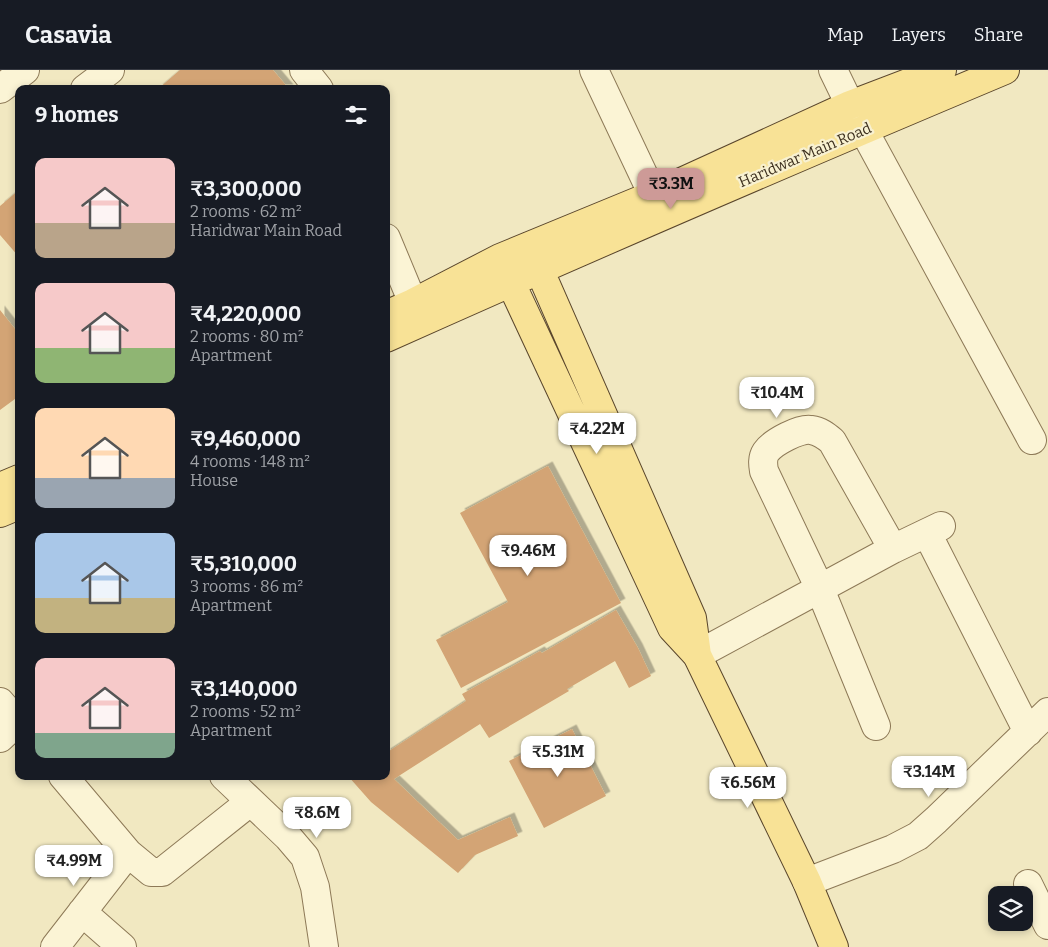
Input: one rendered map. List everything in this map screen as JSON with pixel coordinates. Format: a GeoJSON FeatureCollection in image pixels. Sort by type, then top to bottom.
{"type":"FeatureCollection","features":[{"type":"Feature","properties":{"kind":"main road","name":"Haridwar Main Road"},"geometry":{"type":"LineString","coordinates":[[534,258],[653,195],[850,105],[942,70]]}},
{"type":"Feature","properties":{"kind":"main road","name":"Haridwar Main Road"},"geometry":{"type":"LineString","coordinates":[[390,313],[863,129],[1005,70]]}},
{"type":"Feature","properties":{"kind":"main road"},"geometry":{"type":"LineString","coordinates":[[534,258],[692,618],[697,654],[807,882],[834,947]]}},
{"type":"Feature","properties":{"kind":"main road","name":"Haridwar Main Road"},"geometry":{"type":"LineString","coordinates":[[390,336],[505,270]]}},
{"type":"Feature","properties":{"kind":"main road"},"geometry":{"type":"LineString","coordinates":[[505,270],[672,628],[697,654]]}},
{"type":"Feature","properties":{"kind":"main road"},"geometry":{"type":"LineString","coordinates":[[0,487],[15,481]]}},
{"type":"Feature","properties":{"kind":"main road"},"geometry":{"type":"LineString","coordinates":[[0,513],[15,507]]}},
{"type":"Feature","properties":{"kind":"street"},"geometry":{"type":"LineString","coordinates":[[0,89],[25,70]]}},
{"type":"Feature","properties":{"kind":"street"},"geometry":{"type":"LineString","coordinates":[[90,85],[110,70]]}},
{"type":"Feature","properties":{"kind":"street"},"geometry":{"type":"LineString","coordinates":[[304,70],[317,85]]}},
{"type":"Feature","properties":{"kind":"street"},"geometry":{"type":"LineString","coordinates":[[594,70],[653,195]]}},
{"type":"Feature","properties":{"kind":"street"},"geometry":{"type":"LineString","coordinates":[[833,70],[850,105],[1032,440]]}},
{"type":"Feature","properties":{"kind":"street"},"geometry":{"type":"LineString","coordinates":[[390,248],[413,303]]}},
{"type":"Feature","properties":{"kind":"street"},"geometry":{"type":"LineString","coordinates":[[876,726],[820,588],[764,471],[763,461],[766,453],[773,446],[802,430],[814,430],[823,434],[832,441],[893,549]]}},
{"type":"Feature","properties":{"kind":"street"},"geometry":{"type":"LineString","coordinates":[[697,654],[893,549],[934,530],[1028,732]]}},
{"type":"Feature","properties":{"kind":"street"},"geometry":{"type":"LineString","coordinates":[[807,882],[893,849],[918,836],[1048,712]]}},
{"type":"Feature","properties":{"kind":"street"},"geometry":{"type":"LineString","coordinates":[[66,780],[128,854],[151,872],[162,872],[250,802]]}},
{"type":"Feature","properties":{"kind":"street"},"geometry":{"type":"LineString","coordinates":[[228,780],[288,837],[305,857],[315,886],[324,947]]}},
{"type":"Feature","properties":{"kind":"street"},"geometry":{"type":"LineString","coordinates":[[55,947],[128,854]]}},
{"type":"Feature","properties":{"kind":"street"},"geometry":{"type":"LineString","coordinates":[[1028,884],[1048,925]]}},
{"type":"Feature","properties":{"kind":"street"},"geometry":{"type":"LineString","coordinates":[[82,912],[122,947]]}},
{"type":"Feature","properties":{"kind":"building"},"geometry":{"type":"Polygon","coordinates":[[[180,70],[273,70],[286,85],[163,85],[180,70]]]}},
{"type":"Feature","properties":{"kind":"building"},"geometry":{"type":"Polygon","coordinates":[[[15,193],[15,252],[0,235],[0,206],[15,193]]]}},
{"type":"Feature","properties":{"kind":"building"},"geometry":{"type":"Polygon","coordinates":[[[0,310],[15,329],[15,399],[0,410],[0,310]]]}},
{"type":"Feature","properties":{"kind":"building"},"geometry":{"type":"Polygon","coordinates":[[[548,466],[621,603],[461,688],[436,640],[508,602],[460,513],[548,466]]]}},
{"type":"Feature","properties":{"kind":"building"},"geometry":{"type":"Polygon","coordinates":[[[616,610],[638,648],[651,676],[629,688],[615,661],[567,689],[569,691],[489,738],[480,724],[394,779],[458,840],[510,817],[518,836],[475,855],[458,873],[371,802],[352,780],[390,780],[390,750],[466,701],[462,694],[540,651],[542,653],[616,610]]]}},
{"type":"Feature","properties":{"kind":"building"},"geometry":{"type":"Polygon","coordinates":[[[572,729],[606,796],[544,828],[509,761],[572,729]]]}}]}
